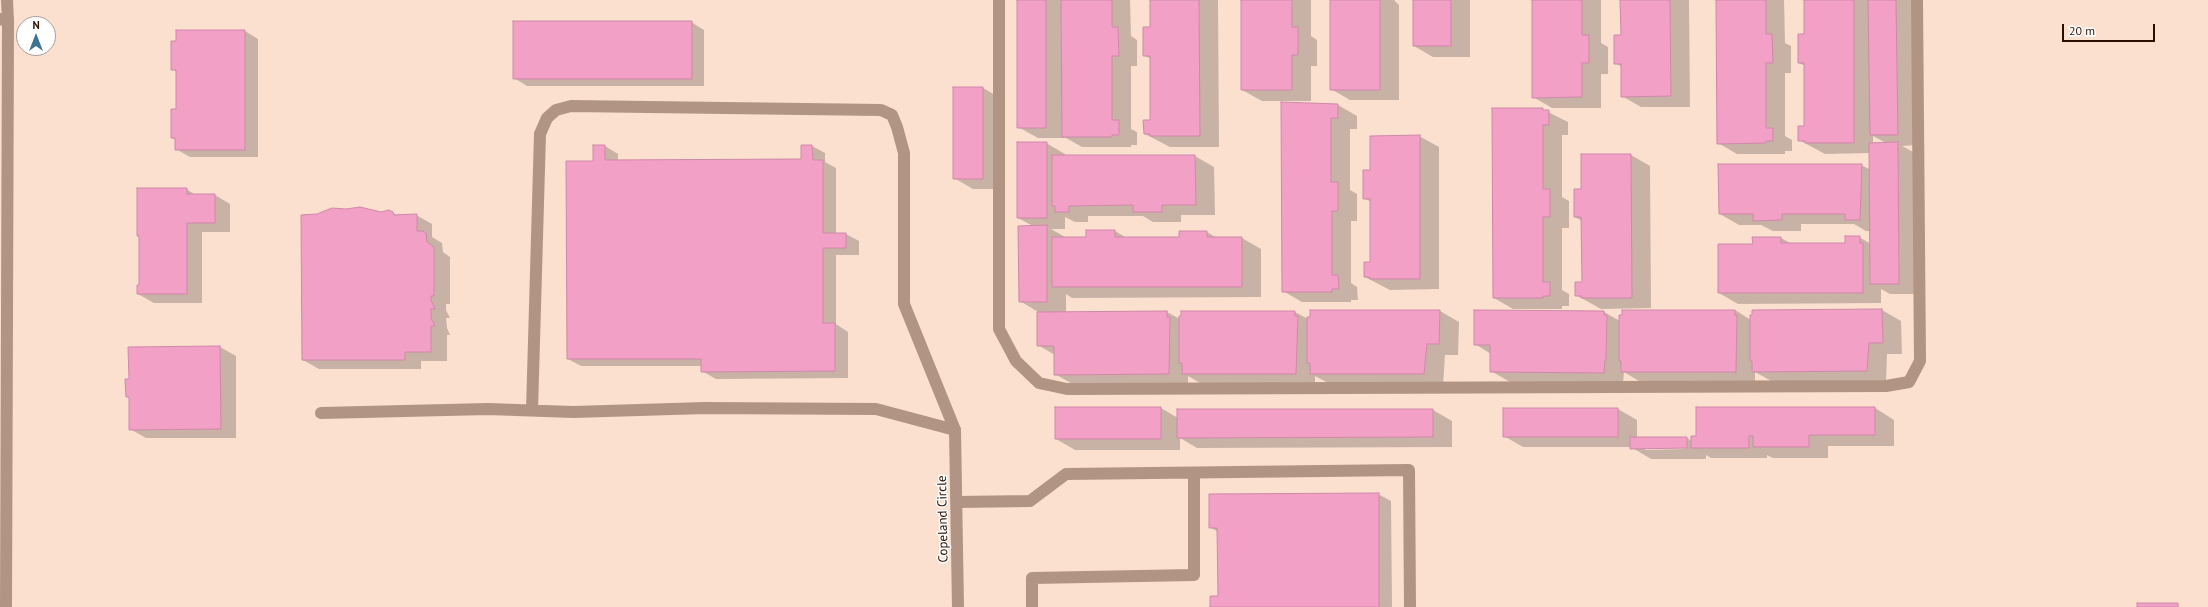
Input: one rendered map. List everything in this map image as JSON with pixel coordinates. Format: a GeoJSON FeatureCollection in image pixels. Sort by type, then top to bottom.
{"type":"FeatureCollection","features":[{"type":"Feature","properties":{"kind":"street"},"geometry":{"type":"LineString","coordinates":[[6,607],[3,405],[4,20],[7,0]]}},
{"type":"Feature","properties":{"kind":"street"},"geometry":{"type":"LineString","coordinates":[[999,0],[999,329],[1016,361],[1039,383],[1067,389],[1083,389],[1878,386],[1909,382],[1920,361],[1918,0]]}},
{"type":"Feature","properties":{"kind":"street"},"geometry":{"type":"LineString","coordinates":[[532,410],[540,134],[547,118],[556,110],[571,106],[881,110],[892,115],[904,153],[904,304],[955,430]]}},
{"type":"Feature","properties":{"kind":"street"},"geometry":{"type":"LineString","coordinates":[[321,413],[488,409],[573,412],[705,408],[876,409],[955,430]]}},
{"type":"Feature","properties":{"kind":"street","name":"Copeland Circle"},"geometry":{"type":"LineString","coordinates":[[955,430],[958,607]]}},
{"type":"Feature","properties":{"kind":"street"},"geometry":{"type":"LineString","coordinates":[[957,502],[1030,501],[1066,474],[1409,470],[1410,607]]}},
{"type":"Feature","properties":{"kind":"street"},"geometry":{"type":"LineString","coordinates":[[1032,607],[1032,578],[1194,576],[1194,473]]}},
{"type":"Feature","properties":{"kind":"building"},"geometry":{"type":"Polygon","coordinates":[[[1017,0],[1046,0],[1046,128],[1017,128],[1017,0]]]}},
{"type":"Feature","properties":{"kind":"building"},"geometry":{"type":"Polygon","coordinates":[[[1061,0],[1112,0],[1112,27],[1118,27],[1119,56],[1112,56],[1112,120],[1119,120],[1119,135],[1112,135],[1112,137],[1062,137],[1061,0]]]}},
{"type":"Feature","properties":{"kind":"building"},"geometry":{"type":"Polygon","coordinates":[[[1150,0],[1199,0],[1200,136],[1150,136],[1150,134],[1144,134],[1143,120],[1150,120],[1150,56],[1143,56],[1143,27],[1150,27],[1150,0]]]}},
{"type":"Feature","properties":{"kind":"building"},"geometry":{"type":"Polygon","coordinates":[[[1241,0],[1292,0],[1292,27],[1298,27],[1298,55],[1292,55],[1292,90],[1241,90],[1241,0]]]}},
{"type":"Feature","properties":{"kind":"building"},"geometry":{"type":"Polygon","coordinates":[[[1330,0],[1380,0],[1380,90],[1330,90],[1330,0]]]}},
{"type":"Feature","properties":{"kind":"building"},"geometry":{"type":"Polygon","coordinates":[[[1413,0],[1451,0],[1451,46],[1413,46],[1413,0]]]}},
{"type":"Feature","properties":{"kind":"building"},"geometry":{"type":"Polygon","coordinates":[[[1532,0],[1582,0],[1582,35],[1589,35],[1589,63],[1582,63],[1582,97],[1532,98],[1532,0]]]}},
{"type":"Feature","properties":{"kind":"building"},"geometry":{"type":"Polygon","coordinates":[[[1620,0],[1670,0],[1671,96],[1621,97],[1621,64],[1614,64],[1614,35],[1621,35],[1620,0]]]}},
{"type":"Feature","properties":{"kind":"building"},"geometry":{"type":"Polygon","coordinates":[[[1716,0],[1766,0],[1766,34],[1772,34],[1773,63],[1766,63],[1766,128],[1773,128],[1773,141],[1766,141],[1766,143],[1717,144],[1716,0]]]}},
{"type":"Feature","properties":{"kind":"building"},"geometry":{"type":"Polygon","coordinates":[[[1804,0],[1854,0],[1854,143],[1805,143],[1805,141],[1798,141],[1798,126],[1804,126],[1804,63],[1798,63],[1798,34],[1804,34],[1804,0]]]}},
{"type":"Feature","properties":{"kind":"building"},"geometry":{"type":"Polygon","coordinates":[[[1868,0],[1896,0],[1898,135],[1870,135],[1868,0]]]}},
{"type":"Feature","properties":{"kind":"building"},"geometry":{"type":"Polygon","coordinates":[[[513,21],[692,21],[692,79],[513,79],[513,21]]]}},
{"type":"Feature","properties":{"kind":"building"},"geometry":{"type":"Polygon","coordinates":[[[176,30],[245,30],[245,150],[175,150],[175,138],[171,138],[171,109],[176,109],[176,70],[171,70],[171,41],[176,41],[176,30]]]}},
{"type":"Feature","properties":{"kind":"building"},"geometry":{"type":"Polygon","coordinates":[[[953,87],[983,87],[983,179],[953,179],[953,87]]]}},
{"type":"Feature","properties":{"kind":"building"},"geometry":{"type":"Polygon","coordinates":[[[1281,102],[1338,104],[1338,118],[1331,118],[1331,182],[1338,182],[1338,211],[1332,211],[1332,275],[1338,275],[1339,289],[1332,289],[1332,292],[1282,292],[1281,102]]]}},
{"type":"Feature","properties":{"kind":"building"},"geometry":{"type":"Polygon","coordinates":[[[1492,108],[1543,108],[1543,110],[1549,110],[1549,125],[1543,125],[1543,189],[1550,189],[1550,217],[1543,217],[1543,282],[1550,282],[1550,296],[1543,296],[1543,298],[1493,298],[1492,108]]]}},
{"type":"Feature","properties":{"kind":"building"},"geometry":{"type":"Polygon","coordinates":[[[1420,135],[1420,279],[1370,279],[1370,277],[1364,277],[1364,262],[1370,262],[1370,199],[1363,199],[1363,170],[1370,170],[1370,136],[1420,135]]]}},
{"type":"Feature","properties":{"kind":"building"},"geometry":{"type":"Polygon","coordinates":[[[1017,142],[1047,142],[1047,218],[1017,218],[1017,142]]]}},
{"type":"Feature","properties":{"kind":"building"},"geometry":{"type":"Polygon","coordinates":[[[1898,142],[1899,284],[1870,284],[1869,143],[1898,142]]]}},
{"type":"Feature","properties":{"kind":"building"},"geometry":{"type":"Polygon","coordinates":[[[593,145],[605,145],[605,160],[801,159],[801,145],[812,145],[813,160],[823,160],[823,233],[846,233],[846,248],[823,248],[823,323],[835,323],[835,371],[701,372],[701,359],[567,359],[566,161],[593,161],[593,145]]]}},
{"type":"Feature","properties":{"kind":"building"},"geometry":{"type":"Polygon","coordinates":[[[1581,154],[1631,154],[1632,298],[1581,298],[1581,296],[1575,296],[1575,282],[1582,282],[1581,217],[1574,217],[1574,189],[1581,189],[1581,154]]]}},
{"type":"Feature","properties":{"kind":"building"},"geometry":{"type":"Polygon","coordinates":[[[1052,155],[1195,155],[1196,205],[1162,205],[1162,212],[1133,212],[1133,205],[1069,206],[1069,212],[1055,212],[1055,206],[1052,206],[1052,155]]]}},
{"type":"Feature","properties":{"kind":"building"},"geometry":{"type":"Polygon","coordinates":[[[1718,164],[1862,164],[1860,220],[1845,220],[1845,214],[1782,214],[1782,220],[1753,221],[1753,214],[1719,214],[1718,164]]]}},
{"type":"Feature","properties":{"kind":"building"},"geometry":{"type":"Polygon","coordinates":[[[137,188],[187,188],[187,194],[215,194],[215,223],[187,223],[187,294],[137,294],[137,285],[139,285],[139,236],[137,236],[137,188]]]}},
{"type":"Feature","properties":{"kind":"building"},"geometry":{"type":"Polygon","coordinates":[[[360,207],[381,212],[389,210],[393,212],[394,215],[417,214],[417,231],[423,231],[426,233],[427,242],[434,247],[434,296],[431,296],[431,300],[435,309],[431,309],[431,318],[435,326],[431,326],[431,352],[405,352],[405,360],[302,360],[301,215],[317,214],[332,208],[346,209],[360,207]]]}},
{"type":"Feature","properties":{"kind":"building"},"geometry":{"type":"Polygon","coordinates":[[[1047,225],[1047,302],[1019,302],[1018,226],[1047,225]]]}},
{"type":"Feature","properties":{"kind":"building"},"geometry":{"type":"Polygon","coordinates":[[[1086,230],[1115,230],[1115,237],[1179,237],[1179,231],[1207,231],[1207,237],[1242,237],[1242,287],[1052,287],[1052,237],[1086,237],[1086,230]]]}},
{"type":"Feature","properties":{"kind":"building"},"geometry":{"type":"Polygon","coordinates":[[[1845,236],[1860,236],[1860,243],[1863,243],[1863,293],[1718,293],[1718,244],[1753,244],[1752,237],[1781,237],[1781,243],[1845,243],[1845,236]]]}},
{"type":"Feature","properties":{"kind":"building"},"geometry":{"type":"Polygon","coordinates":[[[1882,309],[1883,343],[1869,343],[1867,371],[1752,372],[1752,361],[1750,361],[1750,315],[1752,315],[1752,310],[1882,309]]]}},
{"type":"Feature","properties":{"kind":"building"},"geometry":{"type":"Polygon","coordinates":[[[1310,310],[1440,310],[1439,344],[1427,344],[1424,374],[1310,374],[1310,363],[1307,363],[1307,317],[1310,317],[1310,310]]]}},
{"type":"Feature","properties":{"kind":"building"},"geometry":{"type":"Polygon","coordinates":[[[1474,310],[1604,311],[1604,315],[1607,315],[1606,361],[1604,373],[1490,372],[1490,345],[1474,345],[1474,310]]]}},
{"type":"Feature","properties":{"kind":"building"},"geometry":{"type":"Polygon","coordinates":[[[1622,310],[1735,310],[1735,315],[1737,315],[1736,372],[1621,372],[1621,361],[1619,361],[1619,315],[1622,315],[1622,310]]]}},
{"type":"Feature","properties":{"kind":"building"},"geometry":{"type":"Polygon","coordinates":[[[1167,311],[1167,317],[1170,317],[1169,374],[1054,375],[1054,346],[1037,346],[1037,312],[1167,311]]]}},
{"type":"Feature","properties":{"kind":"building"},"geometry":{"type":"Polygon","coordinates":[[[1181,311],[1295,311],[1295,316],[1298,316],[1296,374],[1182,374],[1182,363],[1179,363],[1179,316],[1181,316],[1181,311]]]}},
{"type":"Feature","properties":{"kind":"building"},"geometry":{"type":"Polygon","coordinates":[[[220,346],[221,429],[129,430],[129,397],[126,397],[125,379],[129,379],[128,347],[220,346]]]}},
{"type":"Feature","properties":{"kind":"building"},"geometry":{"type":"Polygon","coordinates":[[[1055,407],[1161,407],[1161,439],[1055,439],[1055,407]]]}},
{"type":"Feature","properties":{"kind":"building"},"geometry":{"type":"Polygon","coordinates":[[[1696,407],[1875,407],[1875,435],[1809,435],[1809,447],[1753,447],[1753,436],[1749,436],[1749,448],[1691,448],[1691,436],[1696,436],[1696,407]]]}},
{"type":"Feature","properties":{"kind":"building"},"geometry":{"type":"Polygon","coordinates":[[[1503,408],[1618,408],[1618,437],[1503,437],[1503,408]]]}},
{"type":"Feature","properties":{"kind":"building"},"geometry":{"type":"Polygon","coordinates":[[[1177,409],[1433,409],[1433,437],[1177,438],[1177,409]]]}},
{"type":"Feature","properties":{"kind":"building"},"geometry":{"type":"Polygon","coordinates":[[[1630,437],[1687,437],[1687,448],[1630,449],[1630,437]]]}},
{"type":"Feature","properties":{"kind":"building"},"geometry":{"type":"Polygon","coordinates":[[[1379,493],[1379,607],[1210,607],[1210,596],[1218,596],[1217,528],[1209,528],[1209,494],[1379,493]]]}},
{"type":"Feature","properties":{"kind":"building"},"geometry":{"type":"Polygon","coordinates":[[[2137,603],[2178,603],[2178,607],[2137,607],[2137,603]]]}}]}
